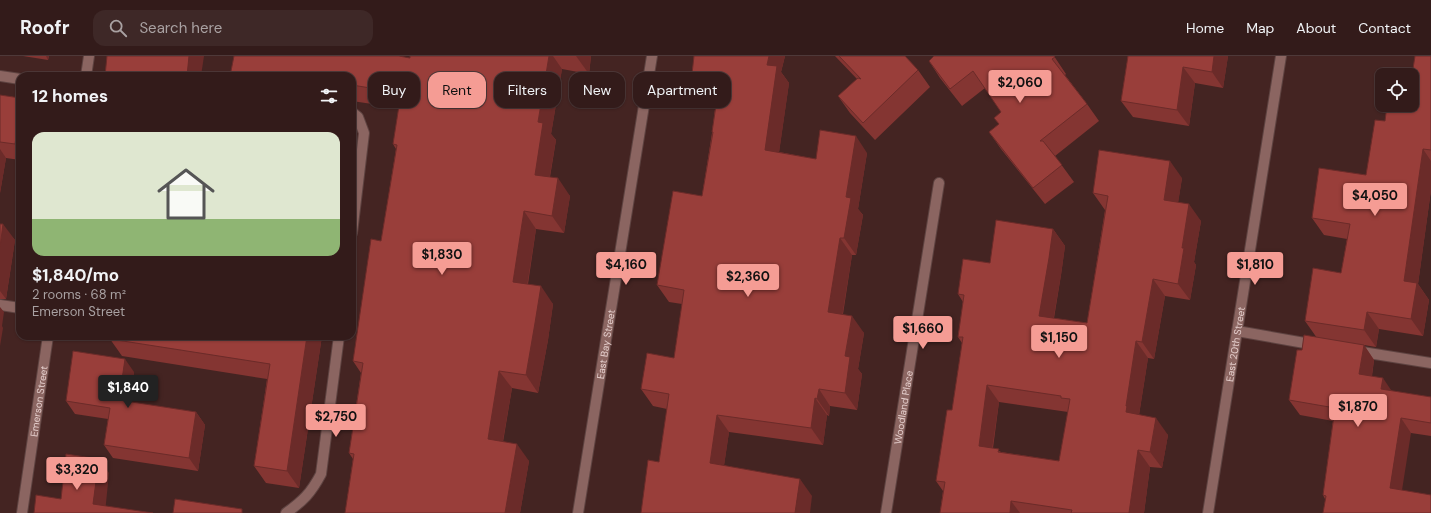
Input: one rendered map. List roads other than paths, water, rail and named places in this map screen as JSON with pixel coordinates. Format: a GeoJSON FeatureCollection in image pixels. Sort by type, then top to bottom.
{"type":"FeatureCollection","features":[{"type":"Feature","properties":{"kind":"street"},"geometry":{"type":"LineString","coordinates":[[87,72],[90,56]]}},
{"type":"Feature","properties":{"kind":"street","name":"East Bay Street"},"geometry":{"type":"LineString","coordinates":[[578,513],[652,56]]}},
{"type":"Feature","properties":{"kind":"street","name":"East 20th Street"},"geometry":{"type":"LineString","coordinates":[[1208,513],[1281,56]]}},
{"type":"Feature","properties":{"kind":"street"},"geometry":{"type":"LineString","coordinates":[[0,76],[16,78]]}},
{"type":"Feature","properties":{"kind":"street"},"geometry":{"type":"LineString","coordinates":[[356,115],[364,133],[356,200]]}},
{"type":"Feature","properties":{"kind":"street","name":"Woodland Place"},"geometry":{"type":"LineString","coordinates":[[886,513],[939,183]]}},
{"type":"Feature","properties":{"kind":"street"},"geometry":{"type":"LineString","coordinates":[[0,305],[16,307]]}},
{"type":"Feature","properties":{"kind":"street"},"geometry":{"type":"LineString","coordinates":[[1237,331],[1322,346]]}},
{"type":"Feature","properties":{"kind":"street","name":"Emerson Street"},"geometry":{"type":"LineString","coordinates":[[22,513],[47,340]]}},
{"type":"Feature","properties":{"kind":"street"},"geometry":{"type":"LineString","coordinates":[[286,513],[306,498],[320,474],[338,340]]}},
{"type":"Feature","properties":{"kind":"street"},"geometry":{"type":"LineString","coordinates":[[1346,350],[1431,363]]}}]}
